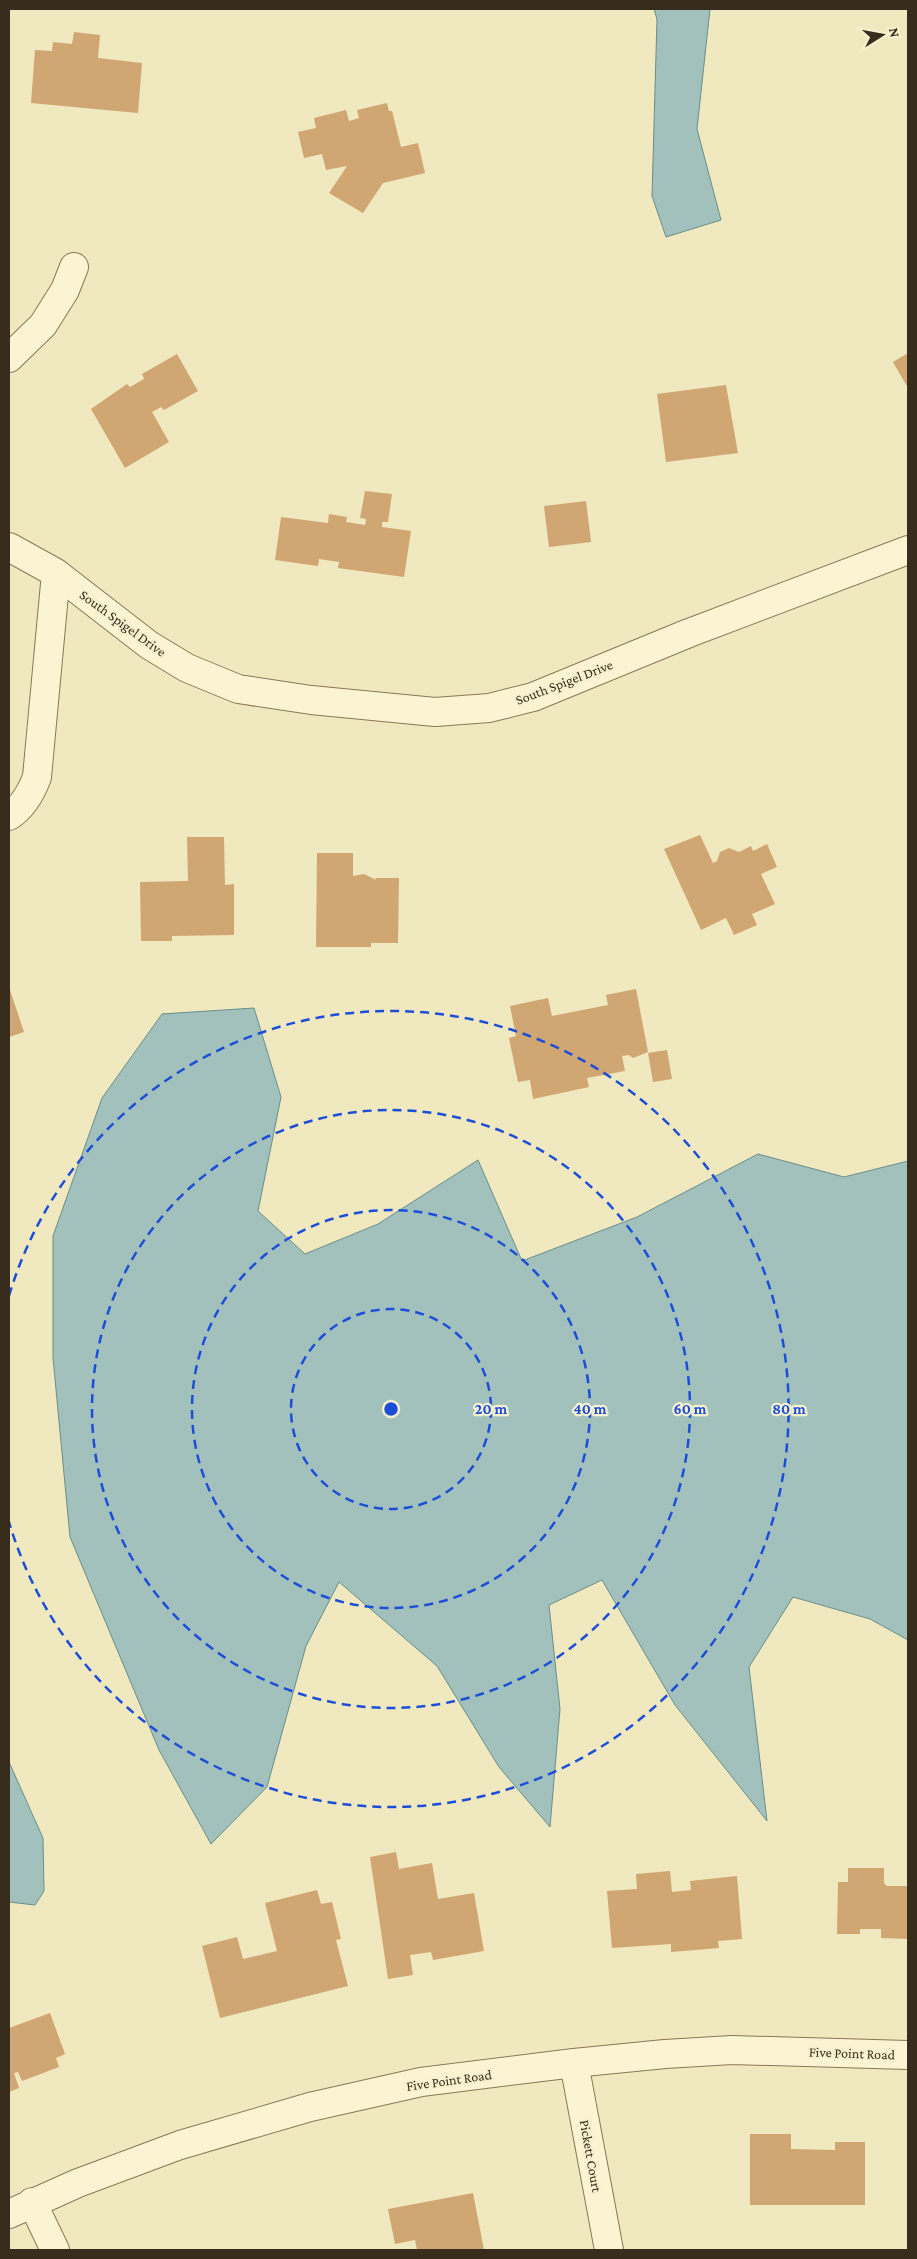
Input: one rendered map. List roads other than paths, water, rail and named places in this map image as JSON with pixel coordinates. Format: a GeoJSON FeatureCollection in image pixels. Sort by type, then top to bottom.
{"type":"FeatureCollection","features":[{"type":"Feature","properties":{"kind":"street"},"geometry":{"type":"LineString","coordinates":[[9,358],[42,324],[64,290],[74,267]]}},
{"type":"Feature","properties":{"kind":"street","name":"South Spigel Drive"},"geometry":{"type":"LineString","coordinates":[[9,547],[56,573],[149,645],[187,668],[238,689],[311,700],[435,712],[489,708],[534,697],[689,633],[908,550]]}},
{"type":"Feature","properties":{"kind":"street"},"geometry":{"type":"LineString","coordinates":[[9,816],[15,813],[31,794],[37,777],[56,573]]}},
{"type":"Feature","properties":{"kind":"street","name":"Five Point Road"},"geometry":{"type":"LineString","coordinates":[[21,2208],[78,2183],[180,2145],[310,2107],[421,2082],[574,2063],[665,2054],[732,2050],[908,2055]]}},
{"type":"Feature","properties":{"kind":"street","name":"Pickett Court"},"geometry":{"type":"LineString","coordinates":[[574,2063],[609,2250]]}},
{"type":"Feature","properties":{"kind":"street"},"geometry":{"type":"LineString","coordinates":[[21,2208],[55,2250]]}},
{"type":"Feature","properties":{"kind":"water"},"geometry":{"type":"Polygon","coordinates":[[[654,9],[710,9],[697,129],[721,220],[666,237],[652,196],[657,19],[654,9]]]}},
{"type":"Feature","properties":{"kind":"water"},"geometry":{"type":"Polygon","coordinates":[[[254,1008],[281,1097],[258,1211],[305,1254],[378,1224],[478,1160],[522,1261],[637,1217],[758,1154],[844,1177],[908,1161],[908,1640],[870,1619],[793,1597],[749,1667],[767,1821],[675,1705],[602,1580],[549,1605],[560,1709],[550,1827],[499,1767],[437,1666],[339,1582],[306,1646],[267,1787],[211,1844],[159,1750],[70,1537],[53,1358],[53,1236],[102,1098],[162,1014],[254,1008]]]}},
{"type":"Feature","properties":{"kind":"water"},"geometry":{"type":"Polygon","coordinates":[[[9,1762],[43,1838],[44,1891],[35,1905],[9,1902],[9,1762]]]}}]}
